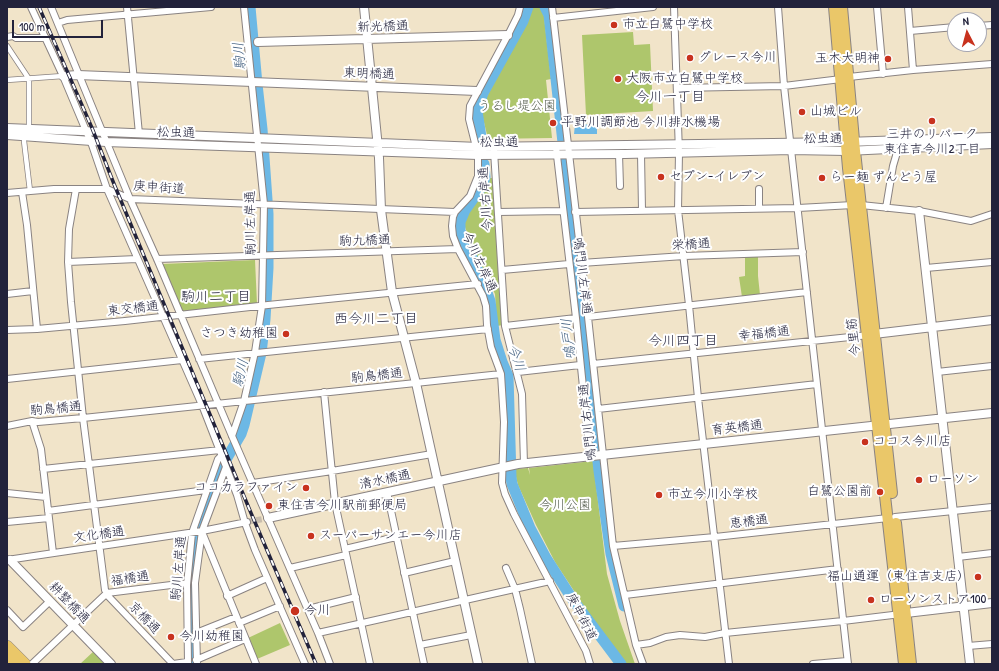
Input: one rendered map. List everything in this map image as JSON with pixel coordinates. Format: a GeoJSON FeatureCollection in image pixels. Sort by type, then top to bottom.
{"type":"FeatureCollection","features":[{"type":"Feature","properties":{"kind":"highway"},"geometry":{"type":"LineString","coordinates":[[7,646],[25,664]]}},
{"type":"Feature","properties":{"kind":"highway"},"geometry":{"type":"LineString","coordinates":[[7,657],[14,664]]}},
{"type":"Feature","properties":{"kind":"main road","name":"今里筋"},"geometry":{"type":"LineString","coordinates":[[834,7],[845,78]]}},
{"type":"Feature","properties":{"kind":"main road","name":"今里筋"},"geometry":{"type":"LineString","coordinates":[[842,7],[845,78],[851,146],[902,614],[904,664]]}},
{"type":"Feature","properties":{"kind":"main road","name":"今里筋"},"geometry":{"type":"LineString","coordinates":[[902,614],[911,664]]}},
{"type":"Feature","properties":{"kind":"street"},"geometry":{"type":"LineString","coordinates":[[31,7],[64,76],[91,141],[107,189],[202,405],[267,578],[305,664]]}},
{"type":"Feature","properties":{"kind":"street"},"geometry":{"type":"LineString","coordinates":[[51,7],[78,76],[130,199],[308,609],[330,664]]}},
{"type":"Feature","properties":{"kind":"street"},"geometry":{"type":"LineString","coordinates":[[127,7],[138,134]]}},
{"type":"Feature","properties":{"kind":"street"},"geometry":{"type":"LineString","coordinates":[[58,23],[67,20],[211,7]]}},
{"type":"Feature","properties":{"kind":"street","name":"駒川左岸通"},"geometry":{"type":"LineString","coordinates":[[233,438],[245,401],[265,305],[262,147],[252,42],[244,7]]}},
{"type":"Feature","properties":{"kind":"street"},"geometry":{"type":"LineString","coordinates":[[364,7],[378,147],[386,252],[392,292],[416,383],[478,664]]}},
{"type":"Feature","properties":{"kind":"street"},"geometry":{"type":"LineString","coordinates":[[382,210],[455,212],[470,196],[478,176],[477,151],[469,113],[470,106],[508,35],[518,15],[520,7]]}},
{"type":"Feature","properties":{"kind":"street","name":"鳴門川右岸通"},"geometry":{"type":"LineString","coordinates":[[552,7],[598,409],[597,456],[613,546],[636,645],[643,664]]}},
{"type":"Feature","properties":{"kind":"street"},"geometry":{"type":"LineString","coordinates":[[553,18],[653,7]]}},
{"type":"Feature","properties":{"kind":"street"},"geometry":{"type":"LineString","coordinates":[[674,7],[679,149],[678,210],[703,444],[729,664]]}},
{"type":"Feature","properties":{"kind":"street"},"geometry":{"type":"LineString","coordinates":[[778,7],[790,146],[848,662],[813,664]]}},
{"type":"Feature","properties":{"kind":"street"},"geometry":{"type":"LineString","coordinates":[[877,7],[883,74]]}},
{"type":"Feature","properties":{"kind":"street"},"geometry":{"type":"LineString","coordinates":[[908,7],[913,70]]}},
{"type":"Feature","properties":{"kind":"street"},"geometry":{"type":"LineString","coordinates":[[910,30],[947,28]]}},
{"type":"Feature","properties":{"kind":"street","name":"新光橋通"},"geometry":{"type":"LineString","coordinates":[[252,42],[508,35]]}},
{"type":"Feature","properties":{"kind":"street"},"geometry":{"type":"LineString","coordinates":[[7,37],[46,38]]}},
{"type":"Feature","properties":{"kind":"street"},"geometry":{"type":"LineString","coordinates":[[7,46],[29,79],[29,124]]}},
{"type":"Feature","properties":{"kind":"street"},"geometry":{"type":"LineString","coordinates":[[677,88],[784,86],[913,70],[992,64]]}},
{"type":"Feature","properties":{"kind":"street"},"geometry":{"type":"LineString","coordinates":[[7,80],[64,76]]}},
{"type":"Feature","properties":{"kind":"street","name":"東明橋通"},"geometry":{"type":"LineString","coordinates":[[64,76],[477,91]]}},
{"type":"Feature","properties":{"kind":"street","name":"松虫通"},"geometry":{"type":"LineString","coordinates":[[7,128],[102,133],[261,138],[378,147],[477,151],[569,151],[851,146],[992,137]]}},
{"type":"Feature","properties":{"kind":"street","name":"松虫通"},"geometry":{"type":"LineString","coordinates":[[7,135],[106,142],[262,147],[378,147]]}},
{"type":"Feature","properties":{"kind":"street"},"geometry":{"type":"LineString","coordinates":[[24,141],[30,191]]}},
{"type":"Feature","properties":{"kind":"street","name":"松虫通"},"geometry":{"type":"LineString","coordinates":[[851,146],[898,149],[992,144]]}},
{"type":"Feature","properties":{"kind":"street","name":"松虫通"},"geometry":{"type":"LineString","coordinates":[[569,151],[641,154],[679,149]]}},
{"type":"Feature","properties":{"kind":"street"},"geometry":{"type":"LineString","coordinates":[[886,208],[893,166],[898,149]]}},
{"type":"Feature","properties":{"kind":"street","name":"今川右岸通"},"geometry":{"type":"LineString","coordinates":[[494,151],[506,326],[522,394],[524,464]]}},
{"type":"Feature","properties":{"kind":"street","name":"鳴門川左岸通"},"geometry":{"type":"LineString","coordinates":[[556,151],[576,318],[580,365],[597,456]]}},
{"type":"Feature","properties":{"kind":"street"},"geometry":{"type":"LineString","coordinates":[[619,154],[620,186]]}},
{"type":"Feature","properties":{"kind":"street"},"geometry":{"type":"LineString","coordinates":[[641,154],[642,210]]}},
{"type":"Feature","properties":{"kind":"street"},"geometry":{"type":"LineString","coordinates":[[76,189],[69,229],[68,262],[82,418],[93,505],[107,593]]}},
{"type":"Feature","properties":{"kind":"street","name":"庚申街道"},"geometry":{"type":"LineString","coordinates":[[7,193],[76,189],[107,189],[130,199],[274,204],[382,210]]}},
{"type":"Feature","properties":{"kind":"street"},"geometry":{"type":"LineString","coordinates":[[759,189],[759,208]]}},
{"type":"Feature","properties":{"kind":"street"},"geometry":{"type":"LineString","coordinates":[[22,192],[27,225],[36,329]]}},
{"type":"Feature","properties":{"kind":"street"},"geometry":{"type":"LineString","coordinates":[[575,212],[798,208],[857,205],[920,211],[971,221],[992,214]]}},
{"type":"Feature","properties":{"kind":"street"},"geometry":{"type":"LineString","coordinates":[[498,212],[563,211]]}},
{"type":"Feature","properties":{"kind":"street"},"geometry":{"type":"LineString","coordinates":[[920,211],[970,664]]}},
{"type":"Feature","properties":{"kind":"street","name":"今川左岸通"},"geometry":{"type":"LineString","coordinates":[[455,212],[452,226],[453,236],[458,249],[478,284],[486,306],[491,347],[501,374],[507,466],[502,483],[514,514],[550,581]]}},
{"type":"Feature","properties":{"kind":"street","name":"駒九橋通"},"geometry":{"type":"LineString","coordinates":[[263,255],[458,249]]}},
{"type":"Feature","properties":{"kind":"street","name":"栄橋通"},"geometry":{"type":"LineString","coordinates":[[581,263],[684,256],[802,252]]}},
{"type":"Feature","properties":{"kind":"street"},"geometry":{"type":"LineString","coordinates":[[157,259],[263,255]]}},
{"type":"Feature","properties":{"kind":"street"},"geometry":{"type":"LineString","coordinates":[[68,262],[137,259]]}},
{"type":"Feature","properties":{"kind":"street"},"geometry":{"type":"LineString","coordinates":[[926,268],[992,262]]}},
{"type":"Feature","properties":{"kind":"street"},"geometry":{"type":"LineString","coordinates":[[502,270],[569,264]]}},
{"type":"Feature","properties":{"kind":"street","name":"東交橋通"},"geometry":{"type":"LineString","coordinates":[[7,330],[74,326],[478,284]]}},
{"type":"Feature","properties":{"kind":"street"},"geometry":{"type":"LineString","coordinates":[[7,294],[33,291]]}},
{"type":"Feature","properties":{"kind":"street"},"geometry":{"type":"LineString","coordinates":[[588,317],[806,292]]}},
{"type":"Feature","properties":{"kind":"street"},"geometry":{"type":"LineString","coordinates":[[506,326],[576,318]]}},
{"type":"Feature","properties":{"kind":"street","name":"幸福橋通"},"geometry":{"type":"LineString","coordinates":[[593,364],[811,340],[871,335],[992,320]]}},
{"type":"Feature","properties":{"kind":"street"},"geometry":{"type":"LineString","coordinates":[[199,359],[488,329]]}},
{"type":"Feature","properties":{"kind":"street"},"geometry":{"type":"LineString","coordinates":[[7,380],[182,360]]}},
{"type":"Feature","properties":{"kind":"street"},"geometry":{"type":"LineString","coordinates":[[518,372],[580,365]]}},
{"type":"Feature","properties":{"kind":"street"},"geometry":{"type":"LineString","coordinates":[[937,372],[992,366]]}},
{"type":"Feature","properties":{"kind":"street","name":"駒鳥橋通"},"geometry":{"type":"LineString","coordinates":[[7,426],[32,421],[38,422],[82,418],[501,374]]}},
{"type":"Feature","properties":{"kind":"street"},"geometry":{"type":"LineString","coordinates":[[598,409],[817,384]]}},
{"type":"Feature","properties":{"kind":"street"},"geometry":{"type":"LineString","coordinates":[[324,392],[335,503],[370,664]]}},
{"type":"Feature","properties":{"kind":"street","name":"育英橋通"},"geometry":{"type":"LineString","coordinates":[[507,466],[992,413]]}},
{"type":"Feature","properties":{"kind":"street"},"geometry":{"type":"LineString","coordinates":[[32,421],[41,449],[53,553]]}},
{"type":"Feature","properties":{"kind":"street"},"geometry":{"type":"LineString","coordinates":[[252,483],[432,454]]}},
{"type":"Feature","properties":{"kind":"street"},"geometry":{"type":"LineString","coordinates":[[43,469],[89,464],[221,455]]}},
{"type":"Feature","properties":{"kind":"street","name":"駒川左岸通"},"geometry":{"type":"LineString","coordinates":[[188,663],[187,583],[193,532],[206,490],[221,455]]}},
{"type":"Feature","properties":{"kind":"street","name":"清水橋通"},"geometry":{"type":"LineString","coordinates":[[268,518],[507,466]]}},
{"type":"Feature","properties":{"kind":"street"},"geometry":{"type":"LineString","coordinates":[[226,468],[202,531],[195,583],[197,662],[245,639]]}},
{"type":"Feature","properties":{"kind":"street"},"geometry":{"type":"LineString","coordinates":[[48,511],[206,490]]}},
{"type":"Feature","properties":{"kind":"street"},"geometry":{"type":"LineString","coordinates":[[386,492],[424,664]]}},
{"type":"Feature","properties":{"kind":"street"},"geometry":{"type":"LineString","coordinates":[[7,493],[46,496]]}},
{"type":"Feature","properties":{"kind":"street","name":"恵橋通"},"geometry":{"type":"LineString","coordinates":[[613,546],[715,537],[992,507]]}},
{"type":"Feature","properties":{"kind":"street"},"geometry":{"type":"LineString","coordinates":[[7,522],[49,518]]}},
{"type":"Feature","properties":{"kind":"street"},"geometry":{"type":"LineString","coordinates":[[202,531],[246,523]]}},
{"type":"Feature","properties":{"kind":"street"},"geometry":{"type":"LineString","coordinates":[[202,531],[227,596],[256,664]]}},
{"type":"Feature","properties":{"kind":"street","name":"文化橋通"},"geometry":{"type":"LineString","coordinates":[[8,560],[202,531]]}},
{"type":"Feature","properties":{"kind":"street"},"geometry":{"type":"LineString","coordinates":[[290,568],[396,537]]}},
{"type":"Feature","properties":{"kind":"street"},"geometry":{"type":"LineString","coordinates":[[958,557],[992,553]]}},
{"type":"Feature","properties":{"kind":"street","name":"耕整橋通"},"geometry":{"type":"LineString","coordinates":[[8,560],[111,664]]}},
{"type":"Feature","properties":{"kind":"street"},"geometry":{"type":"LineString","coordinates":[[404,573],[455,561]]}},
{"type":"Feature","properties":{"kind":"street"},"geometry":{"type":"LineString","coordinates":[[506,568],[515,589],[532,664]]}},
{"type":"Feature","properties":{"kind":"street"},"geometry":{"type":"LineString","coordinates":[[625,595],[838,569]]}},
{"type":"Feature","properties":{"kind":"street"},"geometry":{"type":"LineString","coordinates":[[227,596],[267,578]]}},
{"type":"Feature","properties":{"kind":"street"},"geometry":{"type":"LineString","coordinates":[[318,633],[550,581]]}},
{"type":"Feature","properties":{"kind":"street","name":"庚申街道"},"geometry":{"type":"LineString","coordinates":[[550,581],[586,651],[590,664]]}},
{"type":"Feature","properties":{"kind":"street","name":"福橋通"},"geometry":{"type":"LineString","coordinates":[[32,664],[107,593],[187,583]]}},
{"type":"Feature","properties":{"kind":"street","name":"京橋通"},"geometry":{"type":"LineString","coordinates":[[107,593],[109,597],[173,664],[188,663]]}},
{"type":"Feature","properties":{"kind":"street"},"geometry":{"type":"LineString","coordinates":[[308,609],[356,597]]}},
{"type":"Feature","properties":{"kind":"street"},"geometry":{"type":"LineString","coordinates":[[7,610],[23,627],[50,601]]}},
{"type":"Feature","properties":{"kind":"street"},"geometry":{"type":"LineString","coordinates":[[636,645],[650,643],[680,634],[705,637],[725,633],[844,621],[992,603]]}},
{"type":"Feature","properties":{"kind":"street"},"geometry":{"type":"LineString","coordinates":[[239,623],[280,606]]}},
{"type":"Feature","properties":{"kind":"street"},"geometry":{"type":"LineString","coordinates":[[196,633],[236,616]]}},
{"type":"Feature","properties":{"kind":"street"},"geometry":{"type":"LineString","coordinates":[[420,645],[471,634]]}},
{"type":"Feature","properties":{"kind":"street"},"geometry":{"type":"LineString","coordinates":[[7,639],[32,664]]}},
{"type":"Feature","properties":{"kind":"street"},"geometry":{"type":"LineString","coordinates":[[968,646],[992,644]]}},
{"type":"Feature","properties":{"kind":"green space","name":"うるし堤公園"},"geometry":{"type":"Polygon","coordinates":[[[532,7],[542,7],[544,16],[551,79],[546,80],[552,138],[488,139],[482,114],[484,102],[527,20],[532,7]]]}},
{"type":"Feature","properties":{"kind":"green space"},"geometry":{"type":"Polygon","coordinates":[[[633,32],[634,45],[650,44],[653,111],[586,115],[582,35],[633,32]]]}},
{"type":"Feature","properties":{"kind":"green space"},"geometry":{"type":"Polygon","coordinates":[[[490,178],[493,178],[503,325],[497,326],[495,294],[472,246],[465,227],[465,219],[468,211],[488,185],[490,178]]]}},
{"type":"Feature","properties":{"kind":"green space"},"geometry":{"type":"Polygon","coordinates":[[[745,257],[758,257],[760,295],[742,297],[739,277],[745,276],[745,257]]]}},
{"type":"Feature","properties":{"kind":"green space"},"geometry":{"type":"Polygon","coordinates":[[[255,260],[257,304],[184,315],[162,264],[255,260]]]}},
{"type":"Feature","properties":{"kind":"green space","name":"今川公園"},"geometry":{"type":"Polygon","coordinates":[[[593,461],[607,574],[620,621],[635,664],[622,664],[555,562],[518,485],[514,469],[528,468],[530,475],[529,468],[593,461]]]}},
{"type":"Feature","properties":{"kind":"green space"},"geometry":{"type":"Polygon","coordinates":[[[280,623],[290,645],[257,659],[248,638],[280,623]]]}},
{"type":"Feature","properties":{"kind":"green space"},"geometry":{"type":"Polygon","coordinates":[[[94,651],[106,664],[80,664],[94,651]]]}},
{"type":"Feature","properties":{"kind":"water"},"geometry":{"type":"Polygon","coordinates":[[[597,124],[597,134],[574,134],[575,125],[597,124]]]}},
{"type":"Feature","properties":{"kind":"waterway","name":"駒川"},"geometry":{"type":"LineString","coordinates":[[192,664],[191,584],[199,525],[221,468],[241,434],[244,425],[261,353],[265,319],[268,268],[268,214],[262,129],[250,7]]}},
{"type":"Feature","properties":{"kind":"waterway","name":"今川"},"geometry":{"type":"LineString","coordinates":[[481,137],[477,111],[483,93],[523,21],[528,7]]}},
{"type":"Feature","properties":{"kind":"waterway","name":"鳴戸川"},"geometry":{"type":"LineString","coordinates":[[545,7],[549,15],[599,471],[611,554],[624,606]]}},
{"type":"Feature","properties":{"kind":"waterway","name":"今川"},"geometry":{"type":"LineString","coordinates":[[484,164],[485,177],[483,185],[465,210],[460,222],[460,231],[490,301],[495,340],[508,376],[512,484],[530,528],[546,558],[573,600],[621,664]]}},
{"type":"Feature","properties":{"kind":"tunnel"},"geometry":{"type":"LineString","coordinates":[[247,522],[268,518]]}},
{"type":"Feature","properties":{"kind":"railway"},"geometry":{"type":"LineString","coordinates":[[39,7],[92,128],[251,513],[316,664]]}},
{"type":"Feature","properties":{"kind":"place","name":"市立白鷺中学校"},"geometry":{"type":"Point","coordinates":[614,25]}},
{"type":"Feature","properties":{"kind":"place","name":"グレース今川"},"geometry":{"type":"Point","coordinates":[690,58]}},
{"type":"Feature","properties":{"kind":"place","name":"玉木大明神"},"geometry":{"type":"Point","coordinates":[888,59]}},
{"type":"Feature","properties":{"kind":"place","name":"大阪市立白鷺中学校"},"geometry":{"type":"Point","coordinates":[618,79]}},
{"type":"Feature","properties":{"kind":"place","name":"山城ビル"},"geometry":{"type":"Point","coordinates":[802,112]}},
{"type":"Feature","properties":{"kind":"place","name":"三井のリパーク 東住吉今川2丁目"},"geometry":{"type":"Point","coordinates":[932,121]}},
{"type":"Feature","properties":{"kind":"place","name":"平野川調節池 今川排水機場"},"geometry":{"type":"Point","coordinates":[553,123]}},
{"type":"Feature","properties":{"kind":"place","name":"セブン-イレブン"},"geometry":{"type":"Point","coordinates":[661,177]}},
{"type":"Feature","properties":{"kind":"place","name":"らー麺 ずんどう屋"},"geometry":{"type":"Point","coordinates":[822,178]}},
{"type":"Feature","properties":{"kind":"place","name":"さつき幼稚園"},"geometry":{"type":"Point","coordinates":[286,334]}},
{"type":"Feature","properties":{"kind":"place","name":"ココス今川店"},"geometry":{"type":"Point","coordinates":[865,442]}},
{"type":"Feature","properties":{"kind":"place","name":"ローソン"},"geometry":{"type":"Point","coordinates":[919,480]}},
{"type":"Feature","properties":{"kind":"place","name":"ココカラファイン"},"geometry":{"type":"Point","coordinates":[306,488]}},
{"type":"Feature","properties":{"kind":"place","name":"白鷺公園前"},"geometry":{"type":"Point","coordinates":[880,492]}},
{"type":"Feature","properties":{"kind":"place","name":"市立今川小学校"},"geometry":{"type":"Point","coordinates":[659,495]}},
{"type":"Feature","properties":{"kind":"place","name":"東住吉今川駅前郵便局"},"geometry":{"type":"Point","coordinates":[269,506]}},
{"type":"Feature","properties":{"kind":"place","name":"スーパーサンエー今川店"},"geometry":{"type":"Point","coordinates":[311,536]}},
{"type":"Feature","properties":{"kind":"place","name":"福山通運（東住吉支店）"},"geometry":{"type":"Point","coordinates":[978,577]}},
{"type":"Feature","properties":{"kind":"place","name":"ローソンストア100"},"geometry":{"type":"Point","coordinates":[871,600]}},
{"type":"Feature","properties":{"kind":"place","name":"今川"},"geometry":{"type":"Point","coordinates":[295,611]}},
{"type":"Feature","properties":{"kind":"place","name":"今川幼稚園"},"geometry":{"type":"Point","coordinates":[171,637]}},
{"type":"Feature","properties":{"kind":"district","name":"今川一丁目"},"geometry":{"type":"Point","coordinates":[670,97]}},
{"type":"Feature","properties":{"kind":"district","name":"駒川二丁目"},"geometry":{"type":"Point","coordinates":[216,297]}},
{"type":"Feature","properties":{"kind":"district","name":"西今川二丁目"},"geometry":{"type":"Point","coordinates":[376,319]}},
{"type":"Feature","properties":{"kind":"district","name":"今川四丁目"},"geometry":{"type":"Point","coordinates":[683,341]}}]}
